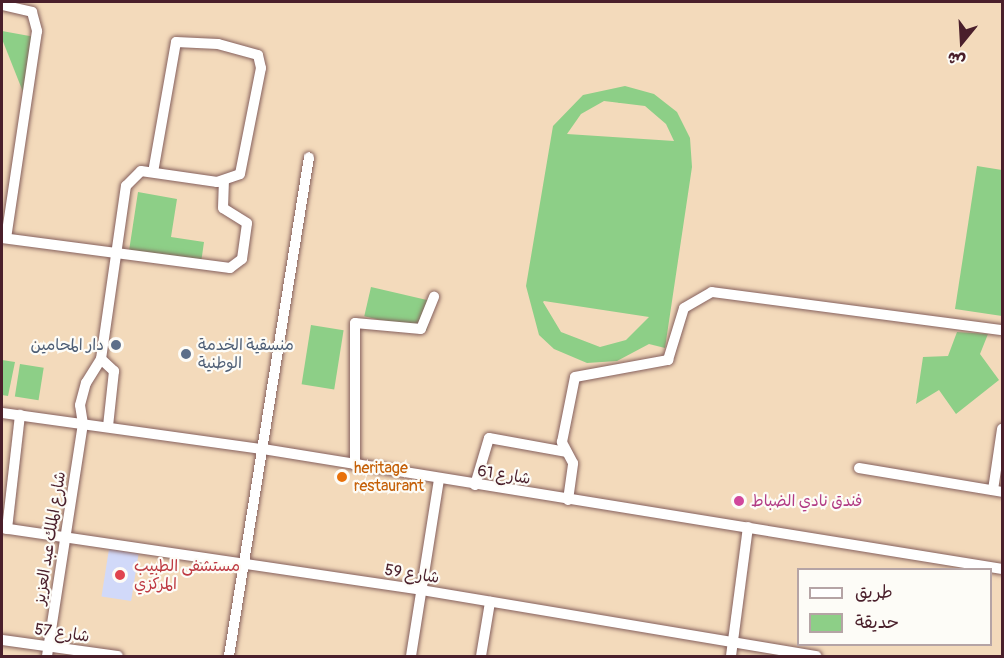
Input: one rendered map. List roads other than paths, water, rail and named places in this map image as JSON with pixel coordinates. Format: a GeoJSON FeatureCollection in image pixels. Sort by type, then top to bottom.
{"type":"FeatureCollection","features":[{"type":"Feature","properties":{"kind":"street"},"geometry":{"type":"LineString","coordinates":[[2,5],[32,12],[37,31],[4,238],[238,265],[247,223],[223,208],[224,182]]}},
{"type":"Feature","properties":{"kind":"street"},"geometry":{"type":"LineString","coordinates":[[108,426],[114,371],[101,359],[126,186],[141,171],[224,182],[240,174],[261,68],[258,55],[181,39],[174,49],[153,172]]}},
{"type":"Feature","properties":{"kind":"street"},"geometry":{"type":"LineString","coordinates":[[229,657],[309,157]]}},
{"type":"Feature","properties":{"kind":"street"},"geometry":{"type":"LineString","coordinates":[[568,500],[573,463],[562,442],[575,377],[668,360],[684,308],[712,292],[1002,330]]}},
{"type":"Feature","properties":{"kind":"street"},"geometry":{"type":"LineString","coordinates":[[355,465],[355,323],[421,329],[434,296]]}},
{"type":"Feature","properties":{"kind":"street","name":"شارع الملك عبد العزيز"},"geometry":{"type":"LineString","coordinates":[[47,652],[83,424],[86,383],[101,359]]}},
{"type":"Feature","properties":{"kind":"street","name":"شارع 61"},"geometry":{"type":"LineString","coordinates":[[2,413],[263,449],[439,480],[748,527],[1002,569]]}},
{"type":"Feature","properties":{"kind":"street"},"geometry":{"type":"LineString","coordinates":[[4,528],[20,416]]}},
{"type":"Feature","properties":{"kind":"street"},"geometry":{"type":"LineString","coordinates":[[859,468],[998,491],[1002,429]]}},
{"type":"Feature","properties":{"kind":"street"},"geometry":{"type":"LineString","coordinates":[[475,485],[489,438],[566,452]]}},
{"type":"Feature","properties":{"kind":"street"},"geometry":{"type":"LineString","coordinates":[[411,657],[439,480]]}},
{"type":"Feature","properties":{"kind":"street"},"geometry":{"type":"LineString","coordinates":[[732,651],[748,527]]}},
{"type":"Feature","properties":{"kind":"street","name":"شارع 59"},"geometry":{"type":"LineString","coordinates":[[4,528],[421,590],[732,651],[817,657]]}},
{"type":"Feature","properties":{"kind":"street"},"geometry":{"type":"LineString","coordinates":[[482,657],[490,602]]}},
{"type":"Feature","properties":{"kind":"street","name":"شارع 57"},"geometry":{"type":"LineString","coordinates":[[2,640],[47,652],[118,657]]}},
{"type":"Feature","properties":{"kind":"place","name":"دار المحامين"},"geometry":{"type":"Point","coordinates":[116,345]}},
{"type":"Feature","properties":{"kind":"place","name":"منسقية الخدمة الوطنية"},"geometry":{"type":"Point","coordinates":[186,354]}},
{"type":"Feature","properties":{"kind":"place","name":"heritage restaurant"},"geometry":{"type":"Point","coordinates":[342,477]}},
{"type":"Feature","properties":{"kind":"place","name":"فندق نادي الضباط"},"geometry":{"type":"Point","coordinates":[739,501]}},
{"type":"Feature","properties":{"kind":"place","name":"مستشفى الطبيب المركزي"},"geometry":{"type":"Point","coordinates":[120,575]}}]}
